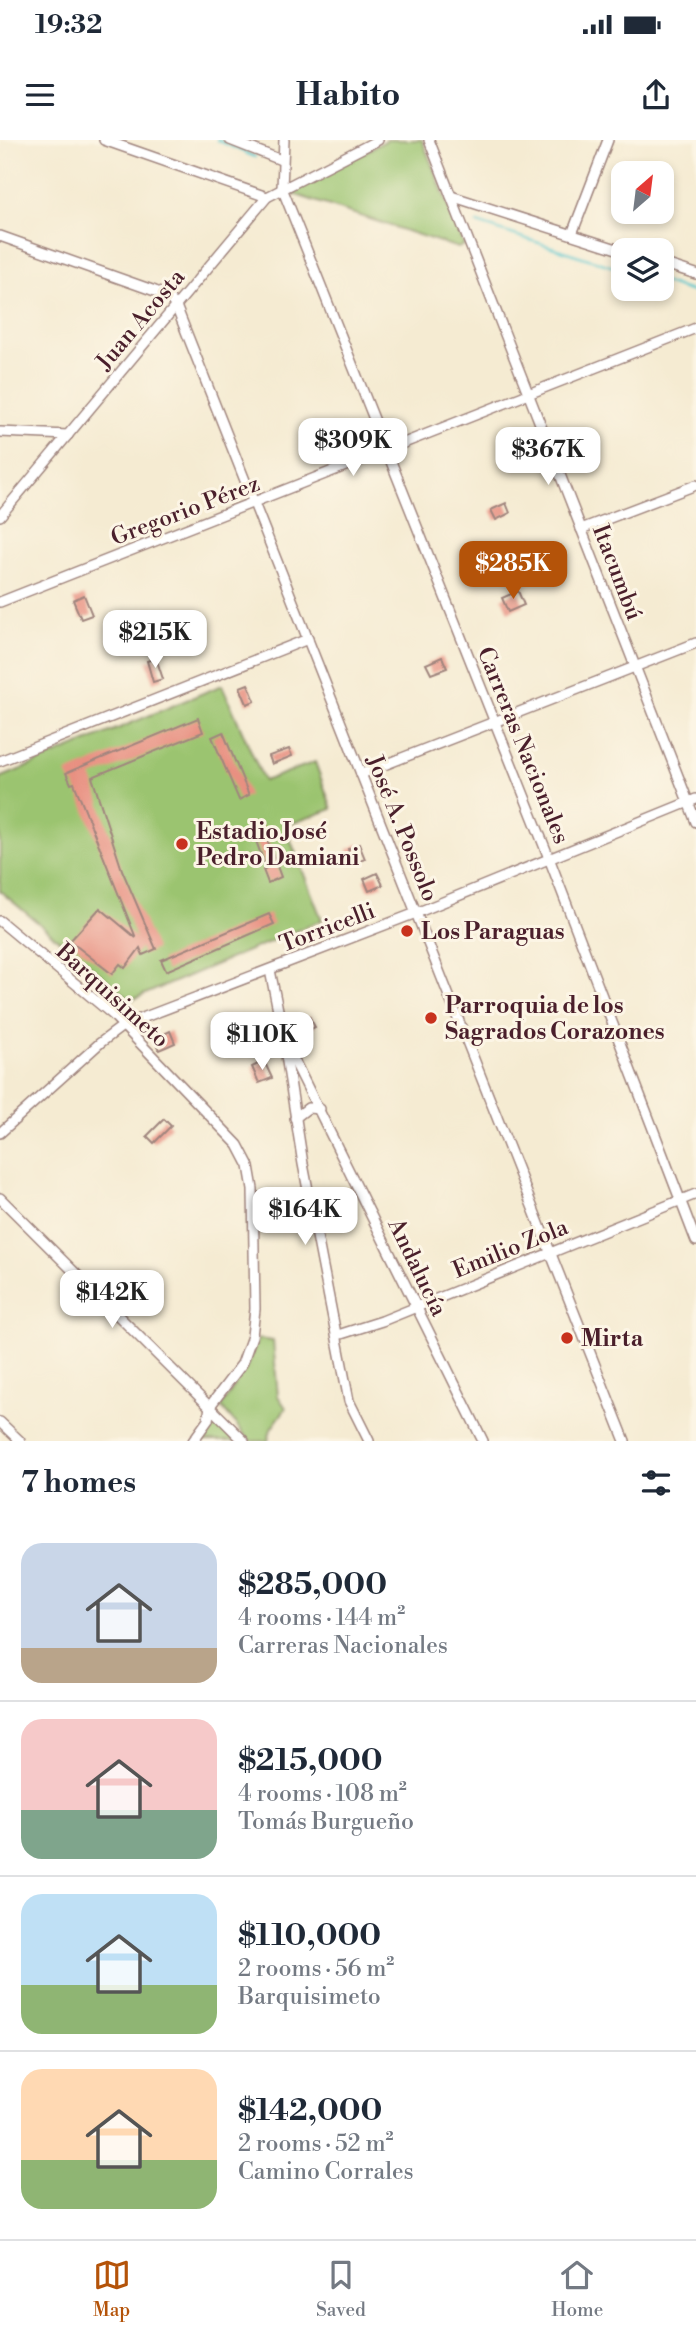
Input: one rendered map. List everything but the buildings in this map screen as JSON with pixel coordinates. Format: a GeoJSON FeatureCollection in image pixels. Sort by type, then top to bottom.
{"type":"FeatureCollection","features":[{"type":"Feature","properties":{"kind":"street"},"geometry":{"type":"LineString","coordinates":[[104,140],[267,197]]}},
{"type":"Feature","properties":{"kind":"street"},"geometry":{"type":"LineString","coordinates":[[230,140],[281,160]]}},
{"type":"Feature","properties":{"kind":"street"},"geometry":{"type":"LineString","coordinates":[[282,188],[281,160],[284,140]]}},
{"type":"Feature","properties":{"kind":"street","name":"Juan Acosta"},"geometry":{"type":"LineString","coordinates":[[0,516],[267,197],[377,140]]}},
{"type":"Feature","properties":{"kind":"street","name":"Itacumbú"},"geometry":{"type":"LineString","coordinates":[[429,140],[634,666],[692,801],[696,822]]}},
{"type":"Feature","properties":{"kind":"street"},"geometry":{"type":"LineString","coordinates":[[572,234],[608,140]]}},
{"type":"Feature","properties":{"kind":"street","name":"Carreras Nacionales"},"geometry":{"type":"LineString","coordinates":[[282,188],[549,858],[696,1241]]}},
{"type":"Feature","properties":{"kind":"street"},"geometry":{"type":"LineString","coordinates":[[451,196],[611,247]]}},
{"type":"Feature","properties":{"kind":"street"},"geometry":{"type":"LineString","coordinates":[[0,236],[155,291],[167,296],[176,306]]}},
{"type":"Feature","properties":{"kind":"street"},"geometry":{"type":"LineString","coordinates":[[674,267],[696,274]]}},
{"type":"Feature","properties":{"kind":"street","name":"José A. Possolo"},"geometry":{"type":"LineString","coordinates":[[176,306],[625,1441]]}},
{"type":"Feature","properties":{"kind":"street","name":"Gregorio Pérez"},"geometry":{"type":"LineString","coordinates":[[0,602],[255,504],[385,449],[696,328]]}},
{"type":"Feature","properties":{"kind":"street"},"geometry":{"type":"LineString","coordinates":[[0,432],[68,435]]}},
{"type":"Feature","properties":{"kind":"street"},"geometry":{"type":"LineString","coordinates":[[581,529],[696,485]]}},
{"type":"Feature","properties":{"kind":"street"},"geometry":{"type":"LineString","coordinates":[[0,761],[308,639]]}},
{"type":"Feature","properties":{"kind":"street"},"geometry":{"type":"LineString","coordinates":[[361,774],[696,643]]}},
{"type":"Feature","properties":{"kind":"street","name":"Torricelli"},"geometry":{"type":"LineString","coordinates":[[0,1133],[100,1043],[124,1026],[416,913],[692,801]]}},
{"type":"Feature","properties":{"kind":"street","name":"Barquisimeto"},"geometry":{"type":"LineString","coordinates":[[0,921],[124,1026],[238,1145],[249,1166],[253,1189],[255,1309],[252,1336],[242,1364],[210,1406]]}},
{"type":"Feature","properties":{"kind":"street","name":"Andalucía"},"geometry":{"type":"LineString","coordinates":[[270,970],[284,1040],[483,1441]]}},
{"type":"Feature","properties":{"kind":"street"},"geometry":{"type":"LineString","coordinates":[[284,1040],[295,1118],[349,1401],[369,1441]]}},
{"type":"Feature","properties":{"kind":"street"},"geometry":{"type":"LineString","coordinates":[[295,1118],[308,1108],[320,1109]]}},
{"type":"Feature","properties":{"kind":"street","name":"Emilio Zola"},"geometry":{"type":"LineString","coordinates":[[338,1335],[696,1194]]}},
{"type":"Feature","properties":{"kind":"street"},"geometry":{"type":"LineString","coordinates":[[0,1198],[244,1441]]}},
{"type":"Feature","properties":{"kind":"street"},"geometry":{"type":"LineString","coordinates":[[193,1441],[208,1420],[210,1406]]}},
{"type":"Feature","properties":{"kind":"street"},"geometry":{"type":"LineString","coordinates":[[0,1422],[20,1441]]}},
{"type":"Feature","properties":{"kind":"green space"},"geometry":{"type":"Polygon","coordinates":[[[387,140],[422,140],[464,245],[458,248],[293,194],[298,187],[387,140]]]}},
{"type":"Feature","properties":{"kind":"green space"},"geometry":{"type":"Polygon","coordinates":[[[222,685],[264,781],[315,762],[332,809],[285,826],[322,920],[131,1000],[0,891],[0,778],[222,685]]]}},
{"type":"Feature","properties":{"kind":"green space"},"geometry":{"type":"Polygon","coordinates":[[[258,1339],[273,1341],[278,1396],[286,1408],[271,1429],[268,1441],[250,1441],[221,1407],[247,1366],[258,1339]]]}},
{"type":"Feature","properties":{"kind":"green space"},"geometry":{"type":"Polygon","coordinates":[[[217,1422],[235,1441],[199,1441],[217,1422]]]}},
{"type":"Feature","properties":{"kind":"waterway"},"geometry":{"type":"LineString","coordinates":[[217,140],[255,157]]}},
{"type":"Feature","properties":{"kind":"waterway"},"geometry":{"type":"LineString","coordinates":[[477,223],[611,266]]}},
{"type":"Feature","properties":{"kind":"waterway"},"geometry":{"type":"LineString","coordinates":[[674,286],[696,293]]}},
{"type":"Feature","properties":{"kind":"place","name":"Estadio José Pedro Damiani"},"geometry":{"type":"Point","coordinates":[182,844]}},
{"type":"Feature","properties":{"kind":"place","name":"Los Paraguas"},"geometry":{"type":"Point","coordinates":[407,931]}},
{"type":"Feature","properties":{"kind":"place","name":"Parroquia de los Sagrados Corazones"},"geometry":{"type":"Point","coordinates":[431,1018]}},
{"type":"Feature","properties":{"kind":"place","name":"Mirta"},"geometry":{"type":"Point","coordinates":[567,1338]}}]}
